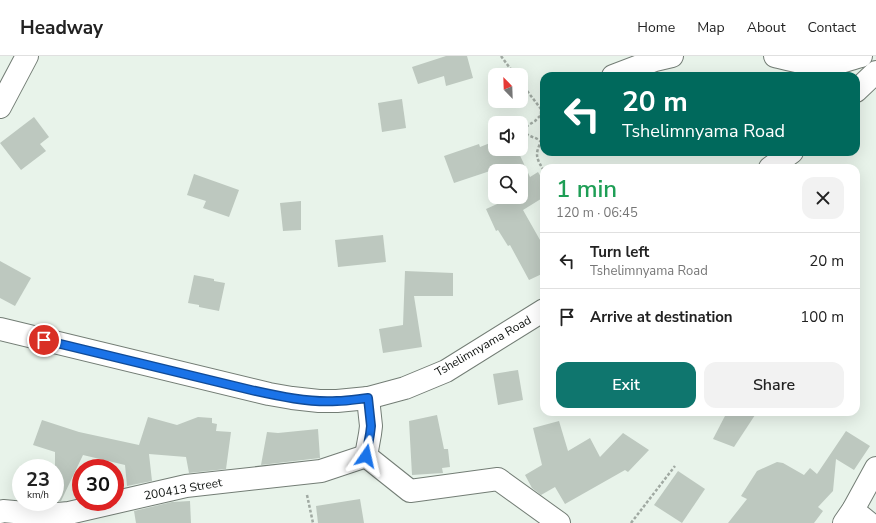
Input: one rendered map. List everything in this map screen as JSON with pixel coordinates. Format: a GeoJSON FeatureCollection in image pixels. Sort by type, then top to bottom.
{"type":"FeatureCollection","features":[{"type":"Feature","properties":{"kind":"street"},"geometry":{"type":"LineString","coordinates":[[0,107],[27,56]]}},
{"type":"Feature","properties":{"kind":"street"},"geometry":{"type":"LineString","coordinates":[[624,72],[655,60],[672,56]]}},
{"type":"Feature","properties":{"kind":"street"},"geometry":{"type":"LineString","coordinates":[[775,56],[796,62],[822,64],[837,63],[861,56]]}},
{"type":"Feature","properties":{"kind":"street"},"geometry":{"type":"LineString","coordinates":[[860,87],[876,72]]}},
{"type":"Feature","properties":{"kind":"street"},"geometry":{"type":"LineString","coordinates":[[776,164],[786,156]]}},
{"type":"Feature","properties":{"kind":"street","name":"Tshelimnyama Road"},"geometry":{"type":"LineString","coordinates":[[0,329],[269,394],[338,402],[368,398],[405,388],[446,371],[540,312]]}},
{"type":"Feature","properties":{"kind":"street"},"geometry":{"type":"LineString","coordinates":[[368,398],[371,426],[366,456],[410,491],[498,479],[559,523]]}},
{"type":"Feature","properties":{"kind":"street","name":"200413 Street"},"geometry":{"type":"LineString","coordinates":[[0,512],[47,515],[69,513],[186,486],[321,471],[366,456]]}},
{"type":"Feature","properties":{"kind":"street"},"geometry":{"type":"LineString","coordinates":[[855,519],[876,468]]}},
{"type":"Feature","properties":{"kind":"path"},"geometry":{"type":"LineString","coordinates":[[501,56],[510,68]]}},
{"type":"Feature","properties":{"kind":"path"},"geometry":{"type":"LineString","coordinates":[[528,92],[540,109]]}},
{"type":"Feature","properties":{"kind":"path"},"geometry":{"type":"LineString","coordinates":[[540,116],[527,126],[525,132],[527,136],[538,138],[540,141]]}},
{"type":"Feature","properties":{"kind":"path"},"geometry":{"type":"LineString","coordinates":[[540,143],[538,146],[536,158],[540,164]]}},
{"type":"Feature","properties":{"kind":"path"},"geometry":{"type":"LineString","coordinates":[[631,523],[675,466]]}},
{"type":"Feature","properties":{"kind":"path"},"geometry":{"type":"LineString","coordinates":[[303,473],[313,523]]}},
{"type":"Feature","properties":{"kind":"building"},"geometry":{"type":"Polygon","coordinates":[[[446,56],[467,56],[473,78],[446,86],[444,76],[418,84],[412,67],[446,56]]]}},
{"type":"Feature","properties":{"kind":"building"},"geometry":{"type":"Polygon","coordinates":[[[402,99],[406,128],[382,132],[378,103],[402,99]]]}},
{"type":"Feature","properties":{"kind":"building"},"geometry":{"type":"Polygon","coordinates":[[[34,117],[49,137],[40,144],[46,151],[21,170],[0,143],[34,117]]]}},
{"type":"Feature","properties":{"kind":"building"},"geometry":{"type":"Polygon","coordinates":[[[479,144],[480,147],[488,144],[488,156],[520,156],[524,164],[488,164],[488,172],[454,183],[444,156],[479,144]]]}},
{"type":"Feature","properties":{"kind":"building"},"geometry":{"type":"Polygon","coordinates":[[[538,172],[540,175],[540,199],[523,210],[540,240],[540,275],[529,280],[510,245],[508,246],[498,230],[496,231],[486,209],[497,204],[528,204],[528,173],[530,177],[538,172]]]}},
{"type":"Feature","properties":{"kind":"building"},"geometry":{"type":"Polygon","coordinates":[[[194,174],[239,190],[229,217],[203,208],[206,201],[187,195],[194,174]]]}},
{"type":"Feature","properties":{"kind":"building"},"geometry":{"type":"Polygon","coordinates":[[[301,201],[301,230],[283,231],[280,203],[301,201]]]}},
{"type":"Feature","properties":{"kind":"building"},"geometry":{"type":"Polygon","coordinates":[[[383,235],[386,262],[338,267],[335,240],[383,235]]]}},
{"type":"Feature","properties":{"kind":"building"},"geometry":{"type":"Polygon","coordinates":[[[0,261],[31,278],[15,306],[0,298],[0,261]]]}},
{"type":"Feature","properties":{"kind":"building"},"geometry":{"type":"Polygon","coordinates":[[[405,271],[453,273],[453,296],[414,296],[422,347],[383,353],[379,329],[403,325],[405,271]]]}},
{"type":"Feature","properties":{"kind":"building"},"geometry":{"type":"Polygon","coordinates":[[[194,275],[225,283],[219,311],[188,303],[194,275]]]}},
{"type":"Feature","properties":{"kind":"building"},"geometry":{"type":"Polygon","coordinates":[[[518,370],[523,400],[498,405],[493,374],[518,370]]]}},
{"type":"Feature","properties":{"kind":"building"},"geometry":{"type":"Polygon","coordinates":[[[437,415],[444,449],[448,449],[450,467],[442,468],[443,473],[412,475],[409,421],[437,415]]]}},
{"type":"Feature","properties":{"kind":"building"},"geometry":{"type":"Polygon","coordinates":[[[725,416],[754,416],[734,447],[713,439],[725,416]]]}},
{"type":"Feature","properties":{"kind":"building"},"geometry":{"type":"Polygon","coordinates":[[[148,417],[177,425],[198,417],[212,418],[212,423],[217,424],[216,431],[231,432],[226,469],[189,473],[186,457],[149,454],[152,481],[127,486],[124,459],[100,459],[83,455],[81,459],[72,459],[72,478],[64,495],[64,459],[55,459],[55,452],[33,445],[42,420],[79,432],[139,445],[148,417]]]}},
{"type":"Feature","properties":{"kind":"building"},"geometry":{"type":"Polygon","coordinates":[[[559,421],[568,451],[590,438],[600,457],[623,433],[649,450],[628,472],[625,470],[565,504],[555,487],[541,495],[532,488],[525,475],[542,465],[533,428],[559,421]]]}},
{"type":"Feature","properties":{"kind":"building"},"geometry":{"type":"Polygon","coordinates":[[[318,429],[320,458],[261,465],[267,432],[278,433],[318,429]]]}},
{"type":"Feature","properties":{"kind":"building"},"geometry":{"type":"Polygon","coordinates":[[[846,431],[870,446],[854,470],[836,459],[833,491],[818,507],[823,511],[814,523],[728,523],[747,499],[741,496],[757,471],[777,462],[783,463],[804,475],[810,468],[817,474],[846,431]]]}},
{"type":"Feature","properties":{"kind":"building"},"geometry":{"type":"Polygon","coordinates":[[[678,471],[705,489],[682,523],[654,505],[678,471]]]}},
{"type":"Feature","properties":{"kind":"building"},"geometry":{"type":"Polygon","coordinates":[[[360,499],[364,523],[318,523],[316,506],[360,499]]]}},
{"type":"Feature","properties":{"kind":"building"},"geometry":{"type":"Polygon","coordinates":[[[190,501],[191,523],[136,523],[134,511],[172,502],[190,501]]]}},
{"type":"Feature","properties":{"kind":"route"},"geometry":{"type":"LineString","coordinates":[[44,340],[280,396],[338,402],[368,398],[371,426],[366,456]]}}]}
